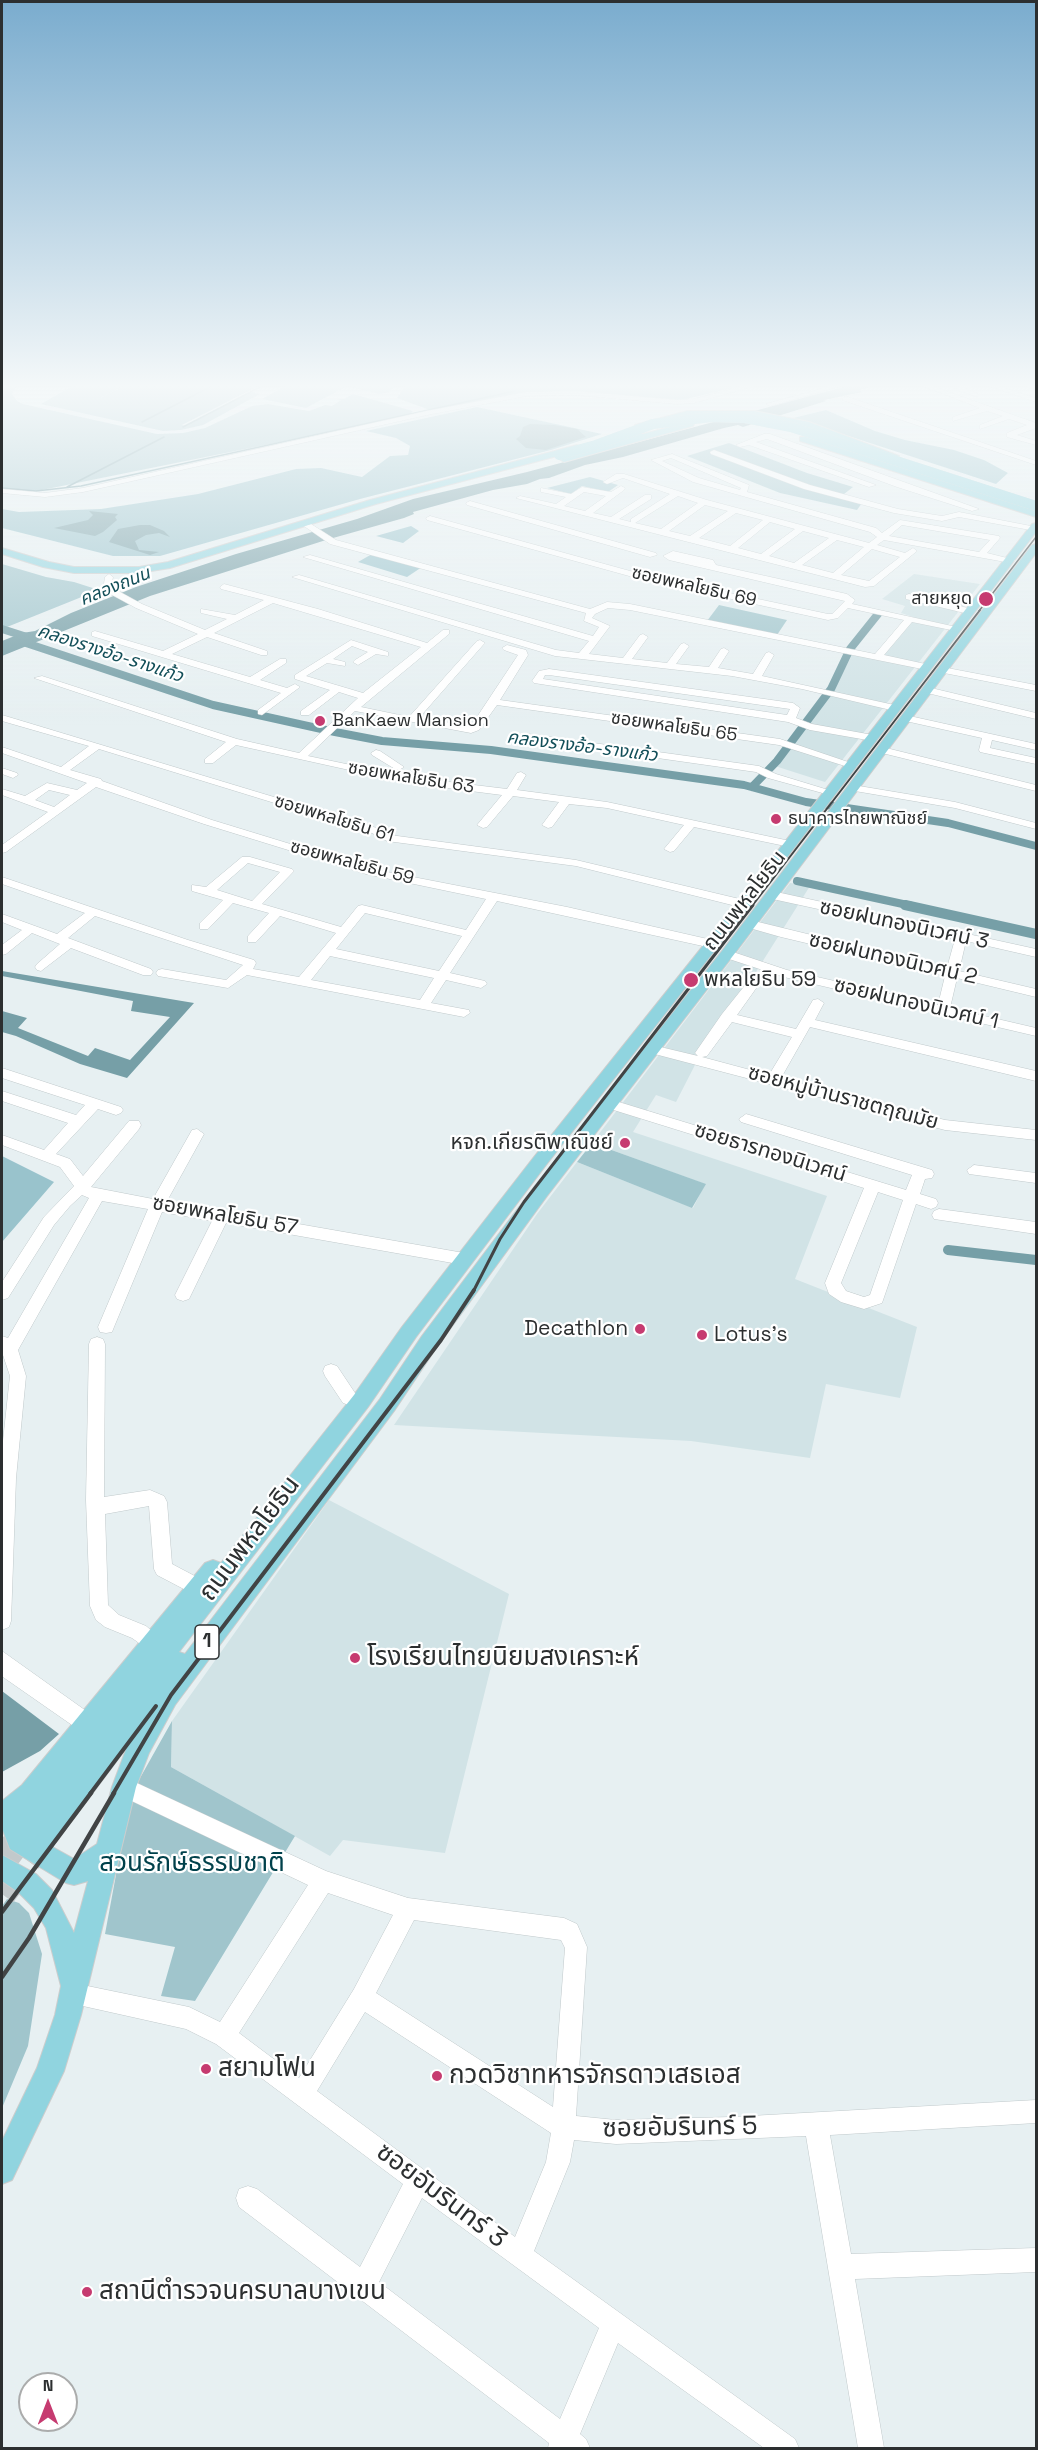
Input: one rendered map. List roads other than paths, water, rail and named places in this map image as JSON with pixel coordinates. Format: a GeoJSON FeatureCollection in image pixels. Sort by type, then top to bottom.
{"type":"FeatureCollection","features":[{"type":"Feature","properties":{"kind":"main road"},"geometry":{"type":"LineString","coordinates":[[2,550],[47,565],[74,570],[139,570],[192,559],[312,519],[390,499]]}},
{"type":"Feature","properties":{"kind":"main road"},"geometry":{"type":"LineString","coordinates":[[2,558],[70,576],[109,577],[176,569],[406,499]]}},
{"type":"Feature","properties":{"kind":"main road"},"geometry":{"type":"LineString","coordinates":[[1011,499],[1036,506]]}},
{"type":"Feature","properties":{"kind":"main road"},"geometry":{"type":"LineString","coordinates":[[990,500],[1001,502],[1011,499]]}},
{"type":"Feature","properties":{"kind":"main road"},"geometry":{"type":"LineString","coordinates":[[1021,499],[1036,506]]}},
{"type":"Feature","properties":{"kind":"main road"},"geometry":{"type":"LineString","coordinates":[[990,500],[1036,514]]}},
{"type":"Feature","properties":{"kind":"main road","name":"ถนนพหลโยธิน"},"geometry":{"type":"LineString","coordinates":[[39,1828],[376,1401],[419,1337],[541,1191],[750,924],[772,895],[777,874],[790,844],[1036,527]]}},
{"type":"Feature","properties":{"kind":"main road","name":"ถนนพหลโยธิน"},"geometry":{"type":"LineString","coordinates":[[2,2170],[50,2071],[74,1990],[124,1787],[139,1747],[166,1697],[381,1413],[419,1337],[464,1259],[744,904],[777,874],[838,808],[1036,547]]}},
{"type":"Feature","properties":{"kind":"main road"},"geometry":{"type":"LineString","coordinates":[[894,710],[907,717]]}},
{"type":"Feature","properties":{"kind":"main road","name":"ถนนพหลโยธิน"},"geometry":{"type":"LineString","coordinates":[[2,1816],[31,1794],[89,1725],[349,1398],[419,1337]]}},
{"type":"Feature","properties":{"kind":"main road"},"geometry":{"type":"LineString","coordinates":[[31,1794],[14,1824],[19,1840],[66,1870],[74,1872],[85,1869],[107,1852]]}},
{"type":"Feature","properties":{"kind":"main road"},"geometry":{"type":"LineString","coordinates":[[2,1867],[27,1883],[43,1899],[55,1919],[63,1937],[74,1990]]}},
{"type":"Feature","properties":{"kind":"street"},"geometry":{"type":"LineString","coordinates":[[526,499],[871,584],[919,545]]}},
{"type":"Feature","properties":{"kind":"street"},"geometry":{"type":"LineString","coordinates":[[558,507],[567,499]]}},
{"type":"Feature","properties":{"kind":"street"},"geometry":{"type":"LineString","coordinates":[[587,514],[605,499]]}},
{"type":"Feature","properties":{"kind":"street"},"geometry":{"type":"LineString","coordinates":[[614,520],[645,499]]}},
{"type":"Feature","properties":{"kind":"street"},"geometry":{"type":"LineString","coordinates":[[634,521],[667,499]]}},
{"type":"Feature","properties":{"kind":"street"},"geometry":{"type":"LineString","coordinates":[[696,499],[907,556]]}},
{"type":"Feature","properties":{"kind":"street"},"geometry":{"type":"LineString","coordinates":[[766,499],[876,528],[883,537],[1011,560]]}},
{"type":"Feature","properties":{"kind":"street"},"geometry":{"type":"LineString","coordinates":[[853,499],[897,511],[942,519],[959,514],[1036,527]]}},
{"type":"Feature","properties":{"kind":"street"},"geometry":{"type":"LineString","coordinates":[[942,499],[1000,515],[1007,518],[1009,523]]}},
{"type":"Feature","properties":{"kind":"street"},"geometry":{"type":"LineString","coordinates":[[663,532],[704,502]]}},
{"type":"Feature","properties":{"kind":"street"},"geometry":{"type":"LineString","coordinates":[[470,503],[653,555]]}},
{"type":"Feature","properties":{"kind":"street"},"geometry":{"type":"LineString","coordinates":[[692,539],[735,510]]}},
{"type":"Feature","properties":{"kind":"street","name":"ซอยพหลโยธิน 69"},"geometry":{"type":"LineString","coordinates":[[430,518],[616,569],[828,617],[836,616],[846,604]]}},
{"type":"Feature","properties":{"kind":"street"},"geometry":{"type":"LineString","coordinates":[[732,549],[769,519]]}},
{"type":"Feature","properties":{"kind":"street"},"geometry":{"type":"LineString","coordinates":[[836,576],[900,522],[996,538],[982,554]]}},
{"type":"Feature","properties":{"kind":"street"},"geometry":{"type":"LineString","coordinates":[[310,527],[333,542],[372,549],[591,612]]}},
{"type":"Feature","properties":{"kind":"street"},"geometry":{"type":"LineString","coordinates":[[763,557],[801,528]]}},
{"type":"Feature","properties":{"kind":"street"},"geometry":{"type":"LineString","coordinates":[[796,565],[835,537]]}},
{"type":"Feature","properties":{"kind":"street"},"geometry":{"type":"LineString","coordinates":[[633,557],[641,551]]}},
{"type":"Feature","properties":{"kind":"street"},"geometry":{"type":"LineString","coordinates":[[308,557],[594,639]]}},
{"type":"Feature","properties":{"kind":"street"},"geometry":{"type":"LineString","coordinates":[[616,569],[624,563]]}},
{"type":"Feature","properties":{"kind":"street"},"geometry":{"type":"LineString","coordinates":[[714,567],[844,596],[850,600],[846,604],[956,628]]}},
{"type":"Feature","properties":{"kind":"street"},"geometry":{"type":"LineString","coordinates":[[109,577],[106,588],[139,606],[203,634],[264,653]]}},
{"type":"Feature","properties":{"kind":"street"},"geometry":{"type":"LineString","coordinates":[[296,577],[530,647],[582,656],[756,677],[821,690],[894,710]]}},
{"type":"Feature","properties":{"kind":"street"},"geometry":{"type":"LineString","coordinates":[[224,587],[428,646]]}},
{"type":"Feature","properties":{"kind":"street"},"geometry":{"type":"LineString","coordinates":[[893,614],[917,589]]}},
{"type":"Feature","properties":{"kind":"street"},"geometry":{"type":"LineString","coordinates":[[909,597],[969,611]]}},
{"type":"Feature","properties":{"kind":"street"},"geometry":{"type":"LineString","coordinates":[[165,654],[272,600]]}},
{"type":"Feature","properties":{"kind":"street"},"geometry":{"type":"LineString","coordinates":[[348,602],[457,636]]}},
{"type":"Feature","properties":{"kind":"street"},"geometry":{"type":"LineString","coordinates":[[582,656],[605,626],[587,621],[591,612],[604,605],[630,607],[927,667]]}},
{"type":"Feature","properties":{"kind":"street"},"geometry":{"type":"LineString","coordinates":[[204,611],[236,618]]}},
{"type":"Feature","properties":{"kind":"street"},"geometry":{"type":"LineString","coordinates":[[877,657],[910,618]]}},
{"type":"Feature","properties":{"kind":"street"},"geometry":{"type":"LineString","coordinates":[[302,756],[366,697],[446,632]]}},
{"type":"Feature","properties":{"kind":"street"},"geometry":{"type":"LineString","coordinates":[[95,634],[289,692]]}},
{"type":"Feature","properties":{"kind":"street"},"geometry":{"type":"LineString","coordinates":[[626,661],[643,637]]}},
{"type":"Feature","properties":{"kind":"street"},"geometry":{"type":"LineString","coordinates":[[354,708],[471,730],[475,728],[524,653],[469,639]]}},
{"type":"Feature","properties":{"kind":"street"},"geometry":{"type":"LineString","coordinates":[[366,697],[298,677],[351,643],[385,654]]}},
{"type":"Feature","properties":{"kind":"street"},"geometry":{"type":"LineString","coordinates":[[412,720],[480,643]]}},
{"type":"Feature","properties":{"kind":"street"},"geometry":{"type":"LineString","coordinates":[[670,666],[684,646]]}},
{"type":"Feature","properties":{"kind":"street"},"geometry":{"type":"LineString","coordinates":[[358,662],[375,651]]}},
{"type":"Feature","properties":{"kind":"street"},"geometry":{"type":"LineString","coordinates":[[712,670],[724,651]]}},
{"type":"Feature","properties":{"kind":"street"},"geometry":{"type":"LineString","coordinates":[[756,677],[769,656]]}},
{"type":"Feature","properties":{"kind":"street"},"geometry":{"type":"LineString","coordinates":[[324,659],[342,664]]}},
{"type":"Feature","properties":{"kind":"street"},"geometry":{"type":"LineString","coordinates":[[253,680],[283,661]]}},
{"type":"Feature","properties":{"kind":"street"},"geometry":{"type":"LineString","coordinates":[[942,670],[1036,688]]}},
{"type":"Feature","properties":{"kind":"street"},"geometry":{"type":"LineString","coordinates":[[794,721],[795,708],[793,706],[549,672],[542,673],[537,681],[794,721],[810,727],[873,738]]}},
{"type":"Feature","properties":{"kind":"street","name":"ซอยพหลโยธิน 63"},"geometry":{"type":"LineString","coordinates":[[39,678],[234,741],[392,777],[567,799],[692,822],[790,844]]}},
{"type":"Feature","properties":{"kind":"street"},"geometry":{"type":"LineString","coordinates":[[262,712],[304,680]]}},
{"type":"Feature","properties":{"kind":"street"},"geometry":{"type":"LineString","coordinates":[[305,713],[336,690]]}},
{"type":"Feature","properties":{"kind":"street"},"geometry":{"type":"LineString","coordinates":[[927,690],[1036,716]]}},
{"type":"Feature","properties":{"kind":"street"},"geometry":{"type":"LineString","coordinates":[[672,702],[676,691]]}},
{"type":"Feature","properties":{"kind":"street","name":"ซอยพหลโยธิน 65"},"geometry":{"type":"LineString","coordinates":[[494,702],[780,742],[852,765]]}},
{"type":"Feature","properties":{"kind":"street"},"geometry":{"type":"LineString","coordinates":[[907,717],[1036,747]]}},
{"type":"Feature","properties":{"kind":"street","name":"ซอยพหลโยธิน 61"},"geometry":{"type":"LineString","coordinates":[[2,718],[376,831],[387,838],[576,863],[744,904]]}},
{"type":"Feature","properties":{"kind":"street"},"geometry":{"type":"LineString","coordinates":[[2,731],[14,722]]}},
{"type":"Feature","properties":{"kind":"street"},"geometry":{"type":"LineString","coordinates":[[528,737],[759,769],[824,800]]}},
{"type":"Feature","properties":{"kind":"street"},"geometry":{"type":"LineString","coordinates":[[988,737],[984,750],[1034,762]]}},
{"type":"Feature","properties":{"kind":"street"},"geometry":{"type":"LineString","coordinates":[[209,761],[234,741]]}},
{"type":"Feature","properties":{"kind":"street"},"geometry":{"type":"LineString","coordinates":[[64,770],[97,745]]}},
{"type":"Feature","properties":{"kind":"street","name":"ซอยพหลโยธิน 59"},"geometry":{"type":"LineString","coordinates":[[2,750],[97,781],[208,822],[370,872],[494,896],[712,944]]}},
{"type":"Feature","properties":{"kind":"street"},"geometry":{"type":"LineString","coordinates":[[882,750],[1036,788]]}},
{"type":"Feature","properties":{"kind":"street"},"geometry":{"type":"LineString","coordinates":[[376,753],[401,764],[392,777]]}},
{"type":"Feature","properties":{"kind":"street"},"geometry":{"type":"LineString","coordinates":[[483,825],[510,793],[521,775]]}},
{"type":"Feature","properties":{"kind":"street"},"geometry":{"type":"LineString","coordinates":[[2,850],[97,781]]}},
{"type":"Feature","properties":{"kind":"street"},"geometry":{"type":"LineString","coordinates":[[26,801],[47,786],[79,794]]}},
{"type":"Feature","properties":{"kind":"street"},"geometry":{"type":"LineString","coordinates":[[853,788],[955,805],[1036,826]]}},
{"type":"Feature","properties":{"kind":"street"},"geometry":{"type":"LineString","coordinates":[[2,792],[56,811]]}},
{"type":"Feature","properties":{"kind":"street"},"geometry":{"type":"LineString","coordinates":[[548,825],[567,799]]}},
{"type":"Feature","properties":{"kind":"street"},"geometry":{"type":"LineString","coordinates":[[670,849],[692,822]]}},
{"type":"Feature","properties":{"kind":"street"},"geometry":{"type":"LineString","coordinates":[[209,891],[246,859],[288,871],[255,905]]}},
{"type":"Feature","properties":{"kind":"street"},"geometry":{"type":"LineString","coordinates":[[2,880],[184,943],[247,961],[249,964],[245,971],[228,984],[162,973]]}},
{"type":"Feature","properties":{"kind":"street"},"geometry":{"type":"LineString","coordinates":[[196,888],[343,931]]}},
{"type":"Feature","properties":{"kind":"street","name":"ซอยฝนทองนิเวศน์ 3"},"geometry":{"type":"LineString","coordinates":[[772,895],[1036,953]]}},
{"type":"Feature","properties":{"kind":"street"},"geometry":{"type":"LineString","coordinates":[[424,1004],[494,896]]}},
{"type":"Feature","properties":{"kind":"street"},"geometry":{"type":"LineString","coordinates":[[204,926],[231,898]]}},
{"type":"Feature","properties":{"kind":"street"},"geometry":{"type":"LineString","coordinates":[[302,982],[358,911],[366,909],[468,934]]}},
{"type":"Feature","properties":{"kind":"street"},"geometry":{"type":"LineString","coordinates":[[41,967],[93,912]]}},
{"type":"Feature","properties":{"kind":"street"},"geometry":{"type":"LineString","coordinates":[[252,939],[277,912]]}},
{"type":"Feature","properties":{"kind":"street"},"geometry":{"type":"LineString","coordinates":[[2,918],[147,972]]}},
{"type":"Feature","properties":{"kind":"street","name":"ซอยฝนทองนิเวศน์ 2"},"geometry":{"type":"LineString","coordinates":[[750,924],[1036,993]]}},
{"type":"Feature","properties":{"kind":"street"},"geometry":{"type":"LineString","coordinates":[[2,951],[30,929]]}},
{"type":"Feature","properties":{"kind":"street"},"geometry":{"type":"LineString","coordinates":[[944,1010],[961,938]]}},
{"type":"Feature","properties":{"kind":"street"},"geometry":{"type":"LineString","coordinates":[[327,951],[481,984]]}},
{"type":"Feature","properties":{"kind":"street","name":"ซอยฝนทองนิเวศน์ 1"},"geometry":{"type":"LineString","coordinates":[[727,954],[784,974],[1036,1032]]}},
{"type":"Feature","properties":{"kind":"street"},"geometry":{"type":"LineString","coordinates":[[245,971],[464,1012]]}},
{"type":"Feature","properties":{"kind":"street"},"geometry":{"type":"LineString","coordinates":[[702,1053],[751,987]]}},
{"type":"Feature","properties":{"kind":"street"},"geometry":{"type":"LineString","coordinates":[[776,1076],[818,1003]]}},
{"type":"Feature","properties":{"kind":"street"},"geometry":{"type":"LineString","coordinates":[[727,1017],[799,1034]]}},
{"type":"Feature","properties":{"kind":"street"},"geometry":{"type":"LineString","coordinates":[[806,1022],[1036,1076]]}},
{"type":"Feature","properties":{"kind":"street","name":"ซอยหมู่บ้านราชตฤณมัย"},"geometry":{"type":"LineString","coordinates":[[655,1045],[702,1053],[945,1125],[1036,1135]]}},
{"type":"Feature","properties":{"kind":"street","name":"ซอยหมู่บ้านราชตฤณมัย"},"geometry":{"type":"LineString","coordinates":[[655,1045],[958,1120],[1036,1128]]}},
{"type":"Feature","properties":{"kind":"street"},"geometry":{"type":"LineString","coordinates":[[2,1073],[116,1110]]}},
{"type":"Feature","properties":{"kind":"street"},"geometry":{"type":"LineString","coordinates":[[2,1096],[78,1121]]}},
{"type":"Feature","properties":{"kind":"street"},"geometry":{"type":"LineString","coordinates":[[47,1155],[95,1103]]}},
{"type":"Feature","properties":{"kind":"street","name":"ซอยธารทองนิเวศน์"},"geometry":{"type":"LineString","coordinates":[[609,1104],[910,1196],[935,1209],[1036,1228]]}},
{"type":"Feature","properties":{"kind":"street"},"geometry":{"type":"LineString","coordinates":[[746,1119],[924,1173],[910,1196],[876,1299],[864,1303],[842,1296],[835,1290],[833,1282],[873,1185]]}},
{"type":"Feature","properties":{"kind":"street"},"geometry":{"type":"LineString","coordinates":[[2,1294],[49,1221],[82,1187],[134,1125]]}},
{"type":"Feature","properties":{"kind":"street"},"geometry":{"type":"LineString","coordinates":[[765,1151],[774,1129]]}},
{"type":"Feature","properties":{"kind":"street"},"geometry":{"type":"LineString","coordinates":[[106,1327],[158,1204],[196,1134]]}},
{"type":"Feature","properties":{"kind":"street","name":"ซอยพหลโยธิน 57"},"geometry":{"type":"LineString","coordinates":[[2,1140],[64,1163],[86,1191],[98,1195],[464,1259]]}},
{"type":"Feature","properties":{"kind":"street"},"geometry":{"type":"LineString","coordinates":[[974,1170],[1036,1178]]}},
{"type":"Feature","properties":{"kind":"street"},"geometry":{"type":"LineString","coordinates":[[2,1621],[7,1478],[18,1376],[6,1346],[98,1195]]}},
{"type":"Feature","properties":{"kind":"street"},"geometry":{"type":"LineString","coordinates":[[183,1295],[222,1216]]}},
{"type":"Feature","properties":{"kind":"street"},"geometry":{"type":"LineString","coordinates":[[97,1344],[96,1504],[99,1606],[112,1621],[139,1632],[153,1644]]}},
{"type":"Feature","properties":{"kind":"street"},"geometry":{"type":"LineString","coordinates":[[332,1371],[349,1398]]}},
{"type":"Feature","properties":{"kind":"street"},"geometry":{"type":"LineString","coordinates":[[96,1504],[101,1507],[150,1498],[158,1502],[163,1569],[199,1588]]}},
{"type":"Feature","properties":{"kind":"street"},"geometry":{"type":"LineString","coordinates":[[2,1660],[10,1670],[89,1725]]}},
{"type":"Feature","properties":{"kind":"street"},"geometry":{"type":"LineString","coordinates":[[124,1787],[323,1881],[408,1909],[564,1929],[572,1936],[576,1947],[563,2127],[558,2162],[520,2256]]}},
{"type":"Feature","properties":{"kind":"street"},"geometry":{"type":"LineString","coordinates":[[224,2036],[323,1881]]}},
{"type":"Feature","properties":{"kind":"street"},"geometry":{"type":"LineString","coordinates":[[303,2093],[362,1997],[408,1909]]}},
{"type":"Feature","properties":{"kind":"street","name":"ซอยอัมรินทร์ 3"},"geometry":{"type":"LineString","coordinates":[[74,1990],[189,2018],[224,2036],[614,2323],[772,2444]]}},
{"type":"Feature","properties":{"kind":"street","name":"ซอยอัมรินทร์ 5"},"geometry":{"type":"LineString","coordinates":[[362,1997],[563,2127],[616,2132],[732,2129],[1036,2111]]}},
{"type":"Feature","properties":{"kind":"street"},"geometry":{"type":"LineString","coordinates":[[816,2123],[871,2448]]}},
{"type":"Feature","properties":{"kind":"street"},"geometry":{"type":"LineString","coordinates":[[364,2285],[419,2179]]}},
{"type":"Feature","properties":{"kind":"street"},"geometry":{"type":"LineString","coordinates":[[248,2198],[364,2285],[567,2445],[614,2323]]}},
{"type":"Feature","properties":{"kind":"street"},"geometry":{"type":"LineString","coordinates":[[840,2267],[1036,2260]]}},
{"type":"Feature","properties":{"kind":"waterway"},"geometry":{"type":"LineString","coordinates":[[752,787],[777,761],[831,689],[850,649],[878,614]]}},
{"type":"Feature","properties":{"kind":"waterway"},"geometry":{"type":"LineString","coordinates":[[2,629],[30,638]]}},
{"type":"Feature","properties":{"kind":"waterway","name":"คลองรางอ้อ-รางแก้ว"},"geometry":{"type":"LineString","coordinates":[[23,642],[213,705],[335,732],[382,741],[491,750],[744,785],[806,802],[948,823],[1036,846]]}},
{"type":"Feature","properties":{"kind":"waterway"},"geometry":{"type":"LineString","coordinates":[[797,881],[912,906]]}},
{"type":"Feature","properties":{"kind":"waterway"},"geometry":{"type":"LineString","coordinates":[[905,905],[1036,934]]}},
{"type":"Feature","properties":{"kind":"waterway"},"geometry":{"type":"LineString","coordinates":[[948,1250],[1036,1260]]}},
{"type":"Feature","properties":{"kind":"tunnel"},"geometry":{"type":"LineString","coordinates":[[2,1862],[26,1830]]}},
{"type":"Feature","properties":{"kind":"tunnel"},"geometry":{"type":"LineString","coordinates":[[2,1894],[41,1842]]}},
{"type":"Feature","properties":{"kind":"railway"},"geometry":{"type":"LineString","coordinates":[[979,611],[1036,537]]}},
{"type":"Feature","properties":{"kind":"railway"},"geometry":{"type":"LineString","coordinates":[[752,906],[980,610]]}},
{"type":"Feature","properties":{"kind":"railway"},"geometry":{"type":"LineString","coordinates":[[473,1292],[500,1239],[524,1202],[753,905]]}},
{"type":"Feature","properties":{"kind":"railway"},"geometry":{"type":"LineString","coordinates":[[113,1794],[171,1695],[441,1340],[474,1290]]}},
{"type":"Feature","properties":{"kind":"railway"},"geometry":{"type":"LineString","coordinates":[[90,1794],[156,1706]]}},
{"type":"Feature","properties":{"kind":"railway"},"geometry":{"type":"LineString","coordinates":[[2,1912],[91,1793]]}},
{"type":"Feature","properties":{"kind":"railway"},"geometry":{"type":"LineString","coordinates":[[2,1977],[29,1938],[114,1793]]}},
{"type":"Feature","properties":{"kind":"place","name":"สายหยุด"},"geometry":{"type":"Point","coordinates":[986,599]}},
{"type":"Feature","properties":{"kind":"place","name":"BanKaew Mansion"},"geometry":{"type":"Point","coordinates":[320,721]}},
{"type":"Feature","properties":{"kind":"place","name":"ธนาคารไทยพาณิชย์"},"geometry":{"type":"Point","coordinates":[776,819]}},
{"type":"Feature","properties":{"kind":"place","name":"พหลโยธิน 59"},"geometry":{"type":"Point","coordinates":[691,980]}},
{"type":"Feature","properties":{"kind":"place","name":"หจก.เกียรติพาณิชย์"},"geometry":{"type":"Point","coordinates":[625,1143]}},
{"type":"Feature","properties":{"kind":"place","name":"Decathlon"},"geometry":{"type":"Point","coordinates":[640,1329]}},
{"type":"Feature","properties":{"kind":"place","name":"Lotus's"},"geometry":{"type":"Point","coordinates":[702,1335]}},
{"type":"Feature","properties":{"kind":"place","name":"โรงเรียนไทยนิยมสงเคราะห์"},"geometry":{"type":"Point","coordinates":[355,1658]}},
{"type":"Feature","properties":{"kind":"place","name":"สยามโฟน"},"geometry":{"type":"Point","coordinates":[206,2069]}},
{"type":"Feature","properties":{"kind":"place","name":"กวดวิชาทหารจักรดาวเสธเอส"},"geometry":{"type":"Point","coordinates":[437,2076]}},
{"type":"Feature","properties":{"kind":"place","name":"สถานีตำรวจนครบาลบางเขน"},"geometry":{"type":"Point","coordinates":[87,2292]}},
{"type":"Feature","properties":{"kind":"water label","name":"คลองถนน"},"geometry":{"type":"Point","coordinates":[115,587]}},
{"type":"Feature","properties":{"kind":"park label","name":"สวนรักษ์ธรรมชาติ"},"geometry":{"type":"Point","coordinates":[192,1864]}}]}
